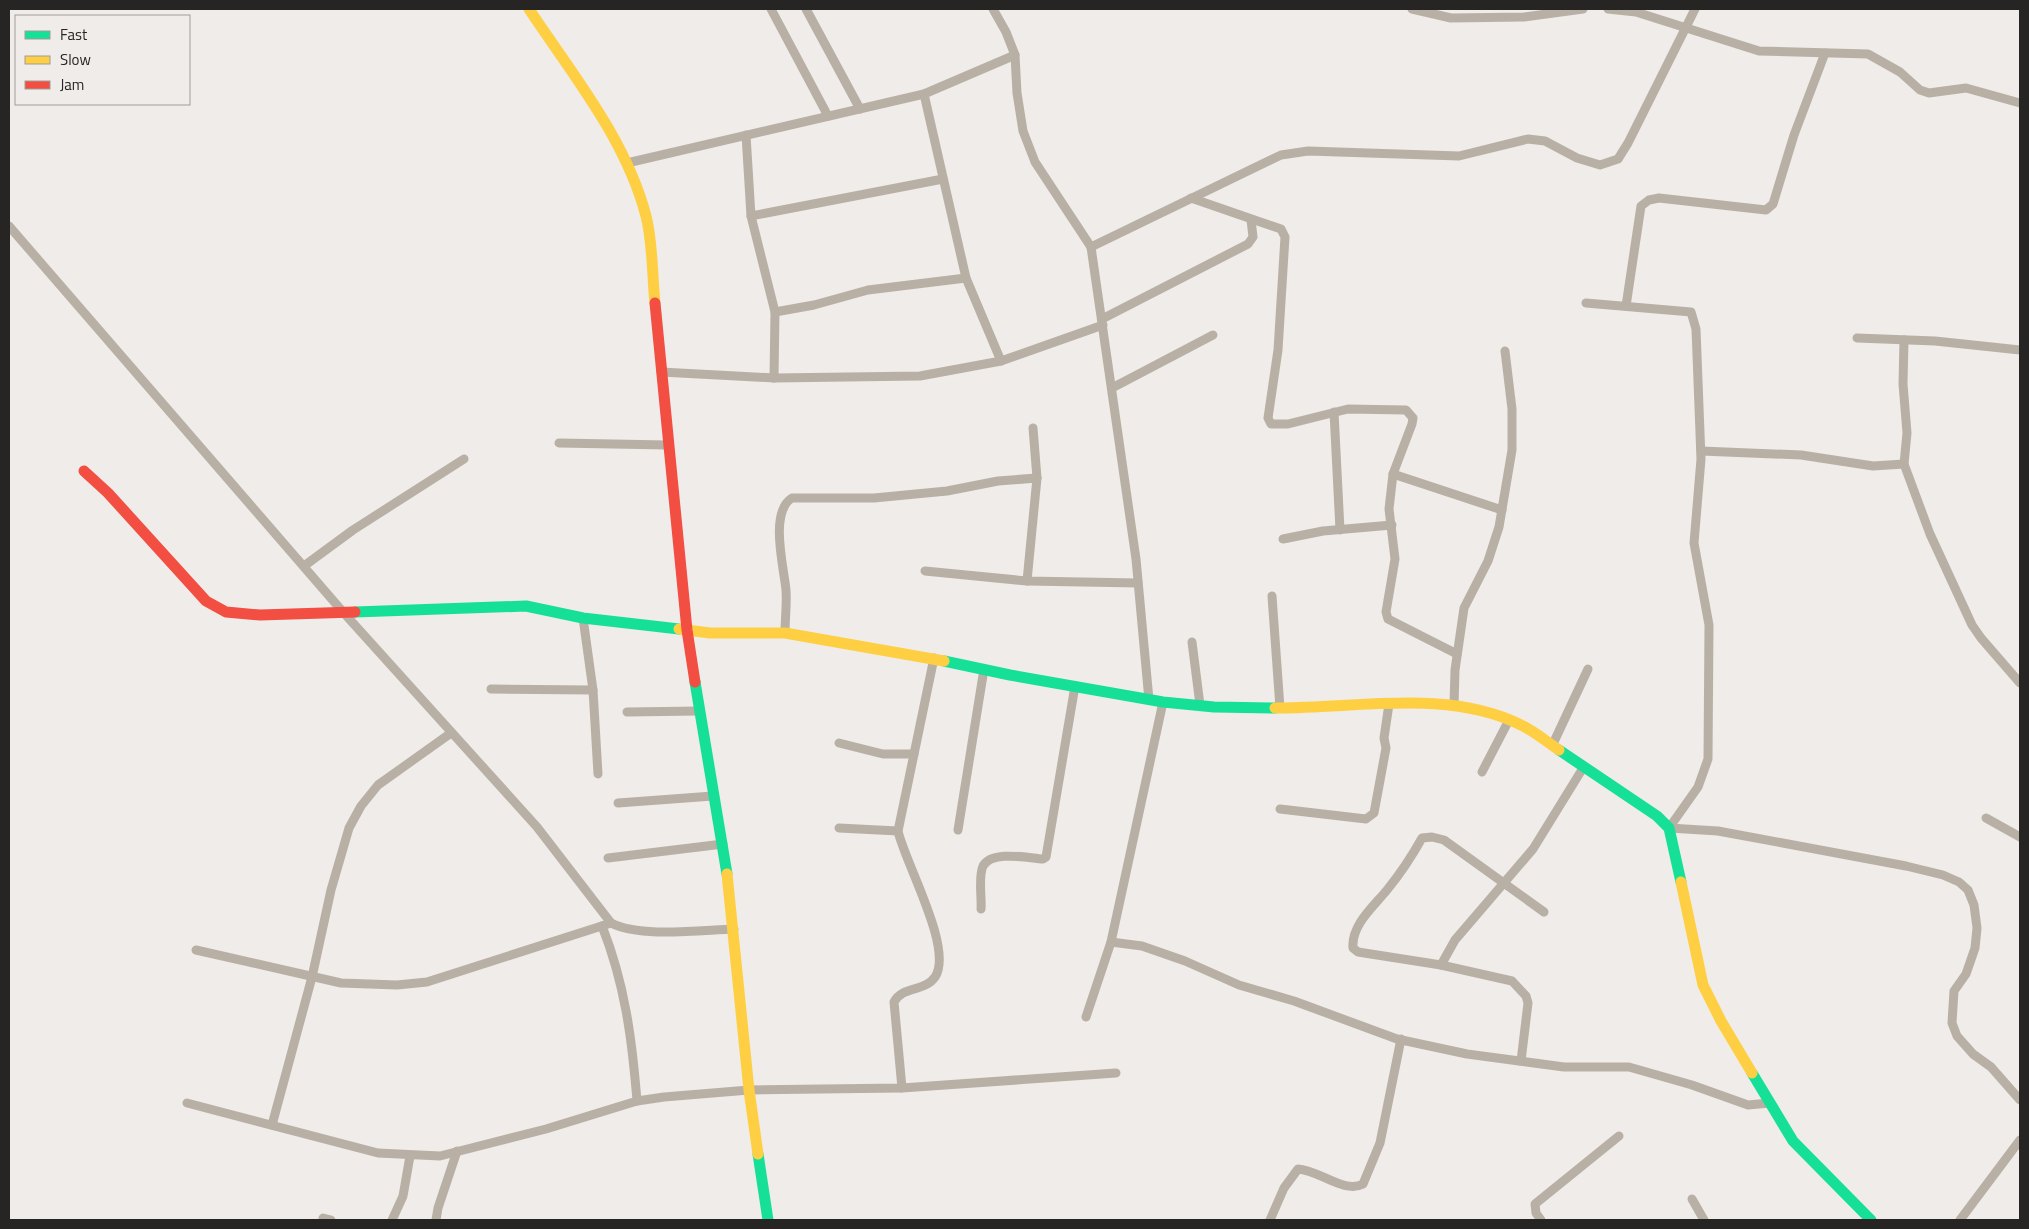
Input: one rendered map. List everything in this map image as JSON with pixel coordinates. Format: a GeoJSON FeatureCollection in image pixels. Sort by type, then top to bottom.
{"type":"FeatureCollection","features":[{"type":"Feature","properties":{"kind":"street"},"geometry":{"type":"LineString","coordinates":[[529,9],[608,128],[627,163],[646,217],[667,445],[687,630],[698,711],[723,844],[734,930],[749,1090],[768,1220]]}},
{"type":"Feature","properties":{"kind":"street"},"geometry":{"type":"LineString","coordinates":[[771,9],[828,116]]}},
{"type":"Feature","properties":{"kind":"street"},"geometry":{"type":"LineString","coordinates":[[806,9],[860,109]]}},
{"type":"Feature","properties":{"kind":"street"},"geometry":{"type":"LineString","coordinates":[[993,9],[1006,32],[1015,55],[1017,93],[1026,138],[1035,162],[1091,247],[1138,582],[1149,700]]}},
{"type":"Feature","properties":{"kind":"street"},"geometry":{"type":"LineString","coordinates":[[1412,9],[1460,18],[1524,18],[1583,9]]}},
{"type":"Feature","properties":{"kind":"street"},"geometry":{"type":"LineString","coordinates":[[1608,9],[1636,12],[1759,51],[1868,54],[1887,64],[1920,90],[1929,93],[1966,88],[2020,103]]}},
{"type":"Feature","properties":{"kind":"street"},"geometry":{"type":"LineString","coordinates":[[1091,247],[1282,155],[1308,151],[1459,156],[1528,139],[1545,141],[1577,158],[1600,165],[1618,159],[1628,143],[1695,9]]}},
{"type":"Feature","properties":{"kind":"street"},"geometry":{"type":"LineString","coordinates":[[1626,306],[1641,206],[1649,200],[1659,198],[1766,210],[1773,204],[1794,135],[1824,53]]}},
{"type":"Feature","properties":{"kind":"street"},"geometry":{"type":"LineString","coordinates":[[627,163],[924,94],[1015,55]]}},
{"type":"Feature","properties":{"kind":"street"},"geometry":{"type":"LineString","coordinates":[[924,94],[966,278],[1001,360]]}},
{"type":"Feature","properties":{"kind":"street"},"geometry":{"type":"LineString","coordinates":[[746,135],[751,216],[775,312],[774,378]]}},
{"type":"Feature","properties":{"kind":"street"},"geometry":{"type":"LineString","coordinates":[[751,216],[943,179]]}},
{"type":"Feature","properties":{"kind":"street"},"geometry":{"type":"LineString","coordinates":[[1191,198],[1281,229],[1285,237],[1278,350],[1268,418],[1271,424],[1275,426],[1348,409],[1406,410],[1413,418],[1393,474],[1389,510],[1395,559],[1386,612],[1388,619],[1457,654]]}},
{"type":"Feature","properties":{"kind":"street"},"geometry":{"type":"LineString","coordinates":[[661,372],[774,378],[920,376],[1001,360],[1103,322],[1248,244],[1254,237],[1251,220]]}},
{"type":"Feature","properties":{"kind":"street"},"geometry":{"type":"LineString","coordinates":[[9,226],[343,612],[451,734],[537,827],[606,925],[628,1013],[637,1101]]}},
{"type":"Feature","properties":{"kind":"street"},"geometry":{"type":"LineString","coordinates":[[775,312],[814,305],[868,290],[966,278]]}},
{"type":"Feature","properties":{"kind":"street"},"geometry":{"type":"LineString","coordinates":[[1586,303],[1691,312],[1696,329],[1701,451],[1694,543],[1709,625],[1708,759],[1698,787],[1669,828]]}},
{"type":"Feature","properties":{"kind":"street"},"geometry":{"type":"LineString","coordinates":[[1112,388],[1214,335]]}},
{"type":"Feature","properties":{"kind":"street"},"geometry":{"type":"LineString","coordinates":[[1857,338],[2020,350]]}},
{"type":"Feature","properties":{"kind":"street"},"geometry":{"type":"LineString","coordinates":[[1904,340],[1903,384],[1907,433],[1904,464],[1930,534],[1972,625],[1980,638],[2020,683]]}},
{"type":"Feature","properties":{"kind":"street"},"geometry":{"type":"LineString","coordinates":[[1454,705],[1457,654],[1464,608],[1488,561],[1499,527],[1512,450],[1512,409],[1505,351]]}},
{"type":"Feature","properties":{"kind":"street"},"geometry":{"type":"LineString","coordinates":[[1334,412],[1340,530]]}},
{"type":"Feature","properties":{"kind":"street"},"geometry":{"type":"LineString","coordinates":[[1027,581],[1036,478],[1033,428]]}},
{"type":"Feature","properties":{"kind":"street"},"geometry":{"type":"LineString","coordinates":[[558,443],[667,445]]}},
{"type":"Feature","properties":{"kind":"street"},"geometry":{"type":"LineString","coordinates":[[1701,451],[1801,455],[1873,466],[1904,464]]}},
{"type":"Feature","properties":{"kind":"street"},"geometry":{"type":"LineString","coordinates":[[304,566],[353,530],[464,459]]}},
{"type":"Feature","properties":{"kind":"street"},"geometry":{"type":"LineString","coordinates":[[84,471],[108,493],[206,601],[226,612],[260,615],[526,606],[583,618],[710,633],[785,633],[934,658],[1163,702],[1280,708],[1389,704],[1454,705],[1495,714],[1522,725],[1656,816],[1669,828],[1703,985],[1720,1021],[1794,1141],[1871,1220]]}},
{"type":"Feature","properties":{"kind":"street"},"geometry":{"type":"LineString","coordinates":[[1393,474],[1502,510]]}},
{"type":"Feature","properties":{"kind":"street"},"geometry":{"type":"LineString","coordinates":[[785,633],[786,591],[780,554],[781,512],[786,502],[792,498],[874,498],[929,493],[998,481],[1036,478]]}},
{"type":"Feature","properties":{"kind":"street"},"geometry":{"type":"LineString","coordinates":[[1283,539],[1340,530],[1392,525]]}},
{"type":"Feature","properties":{"kind":"street"},"geometry":{"type":"LineString","coordinates":[[925,571],[1027,581],[1138,582]]}},
{"type":"Feature","properties":{"kind":"street"},"geometry":{"type":"LineString","coordinates":[[1272,596],[1280,708]]}},
{"type":"Feature","properties":{"kind":"street"},"geometry":{"type":"LineString","coordinates":[[583,618],[593,690],[598,774]]}},
{"type":"Feature","properties":{"kind":"street"},"geometry":{"type":"LineString","coordinates":[[1192,642],[1200,705]]}},
{"type":"Feature","properties":{"kind":"street"},"geometry":{"type":"LineString","coordinates":[[902,1088],[894,1002],[901,993],[928,984],[934,979],[940,963],[924,895],[902,846],[898,831],[934,658]]}},
{"type":"Feature","properties":{"kind":"street"},"geometry":{"type":"LineString","coordinates":[[958,830],[984,669]]}},
{"type":"Feature","properties":{"kind":"street"},"geometry":{"type":"LineString","coordinates":[[1552,746],[1588,669]]}},
{"type":"Feature","properties":{"kind":"street"},"geometry":{"type":"LineString","coordinates":[[981,909],[982,868],[988,861],[1008,855],[1043,860],[1046,857],[1075,686]]}},
{"type":"Feature","properties":{"kind":"street"},"geometry":{"type":"LineString","coordinates":[[491,689],[593,690]]}},
{"type":"Feature","properties":{"kind":"street"},"geometry":{"type":"LineString","coordinates":[[1086,1017],[1111,942],[1163,702]]}},
{"type":"Feature","properties":{"kind":"street"},"geometry":{"type":"LineString","coordinates":[[1280,809],[1366,819],[1370,817],[1374,813],[1386,748],[1384,738],[1389,704]]}},
{"type":"Feature","properties":{"kind":"street"},"geometry":{"type":"LineString","coordinates":[[627,712],[698,711]]}},
{"type":"Feature","properties":{"kind":"street"},"geometry":{"type":"LineString","coordinates":[[1482,772],[1509,720]]}},
{"type":"Feature","properties":{"kind":"street"},"geometry":{"type":"LineString","coordinates":[[272,1125],[312,977],[331,890],[349,828],[361,806],[378,785],[451,734]]}},
{"type":"Feature","properties":{"kind":"street"},"geometry":{"type":"LineString","coordinates":[[839,743],[883,754],[914,754]]}},
{"type":"Feature","properties":{"kind":"street"},"geometry":{"type":"LineString","coordinates":[[1441,964],[1455,940],[1533,849],[1583,768]]}},
{"type":"Feature","properties":{"kind":"street"},"geometry":{"type":"LineString","coordinates":[[618,803],[713,796]]}},
{"type":"Feature","properties":{"kind":"street"},"geometry":{"type":"LineString","coordinates":[[1986,818],[2020,837]]}},
{"type":"Feature","properties":{"kind":"street"},"geometry":{"type":"LineString","coordinates":[[839,828],[898,831]]}},
{"type":"Feature","properties":{"kind":"street"},"geometry":{"type":"LineString","coordinates":[[1669,828],[1718,831],[1906,866],[1943,875],[1959,882],[1968,890],[1974,905],[1977,928],[1974,948],[1966,974],[1954,991],[1952,1023],[1957,1036],[2008,1084],[2020,1100]]}},
{"type":"Feature","properties":{"kind":"street"},"geometry":{"type":"LineString","coordinates":[[1521,1061],[1528,1003],[1520,988],[1512,981],[1441,964],[1358,952],[1354,948],[1353,942],[1366,912],[1387,890],[1422,838],[1432,837],[1444,840],[1544,912]]}},
{"type":"Feature","properties":{"kind":"street"},"geometry":{"type":"LineString","coordinates":[[608,858],[723,844]]}},
{"type":"Feature","properties":{"kind":"street"},"geometry":{"type":"LineString","coordinates":[[196,950],[341,983],[397,986],[427,982],[606,925],[646,931],[734,930]]}},
{"type":"Feature","properties":{"kind":"street"},"geometry":{"type":"LineString","coordinates":[[1111,942],[1151,949],[1185,961],[1239,985],[1294,1000],[1401,1039],[1467,1054],[1564,1067],[1630,1067],[1692,1085],[1748,1105],[1770,1103]]}},
{"type":"Feature","properties":{"kind":"street"},"geometry":{"type":"LineString","coordinates":[[1270,1220],[1284,1188],[1298,1170],[1307,1170],[1350,1187],[1357,1187],[1363,1184],[1380,1143],[1401,1039]]}},
{"type":"Feature","properties":{"kind":"street"},"geometry":{"type":"LineString","coordinates":[[188,1103],[378,1153],[440,1156],[546,1129],[637,1101],[749,1090],[902,1088],[1116,1073]]}},
{"type":"Feature","properties":{"kind":"street"},"geometry":{"type":"LineString","coordinates":[[1541,1220],[1536,1213],[1535,1204],[1619,1136]]}},
{"type":"Feature","properties":{"kind":"street"},"geometry":{"type":"LineString","coordinates":[[1960,1220],[2020,1140]]}},
{"type":"Feature","properties":{"kind":"street"},"geometry":{"type":"LineString","coordinates":[[436,1220],[438,1208],[457,1152]]}},
{"type":"Feature","properties":{"kind":"street"},"geometry":{"type":"LineString","coordinates":[[392,1220],[403,1196],[410,1156]]}},
{"type":"Feature","properties":{"kind":"street"},"geometry":{"type":"LineString","coordinates":[[1692,1199],[1704,1220]]}},
{"type":"Feature","properties":{"kind":"traffic: fast"},"geometry":{"type":"LineString","coordinates":[[355,612],[526,606],[583,618],[679,629]]}},
{"type":"Feature","properties":{"kind":"traffic: fast"},"geometry":{"type":"LineString","coordinates":[[944,661],[1010,675],[1163,702],[1214,707],[1275,708]]}},
{"type":"Feature","properties":{"kind":"traffic: fast"},"geometry":{"type":"LineString","coordinates":[[695,682],[727,874]]}},
{"type":"Feature","properties":{"kind":"traffic: fast"},"geometry":{"type":"LineString","coordinates":[[1559,750],[1657,816],[1669,828],[1681,882]]}},
{"type":"Feature","properties":{"kind":"traffic: fast"},"geometry":{"type":"LineString","coordinates":[[1752,1073],[1793,1141],[1871,1220]]}},
{"type":"Feature","properties":{"kind":"traffic: fast"},"geometry":{"type":"LineString","coordinates":[[758,1154],[768,1220]]}},
{"type":"Feature","properties":{"kind":"traffic: slow"},"geometry":{"type":"LineString","coordinates":[[529,9],[596,108],[625,160],[646,216],[651,248],[655,303]]}},
{"type":"Feature","properties":{"kind":"traffic: slow"},"geometry":{"type":"LineString","coordinates":[[679,629],[710,633],[785,633],[944,661]]}},
{"type":"Feature","properties":{"kind":"traffic: slow"},"geometry":{"type":"LineString","coordinates":[[1275,708],[1400,703],[1462,707],[1492,714],[1521,725],[1536,733],[1559,750]]}},
{"type":"Feature","properties":{"kind":"traffic: slow"},"geometry":{"type":"LineString","coordinates":[[727,874],[749,1090],[758,1154]]}},
{"type":"Feature","properties":{"kind":"traffic: slow"},"geometry":{"type":"LineString","coordinates":[[1681,882],[1703,985],[1721,1021],[1752,1073]]}},
{"type":"Feature","properties":{"kind":"traffic: jam"},"geometry":{"type":"LineString","coordinates":[[655,303],[687,630],[695,682]]}},
{"type":"Feature","properties":{"kind":"traffic: jam"},"geometry":{"type":"LineString","coordinates":[[84,471],[108,493],[206,601],[226,612],[260,615],[355,612]]}}]}
